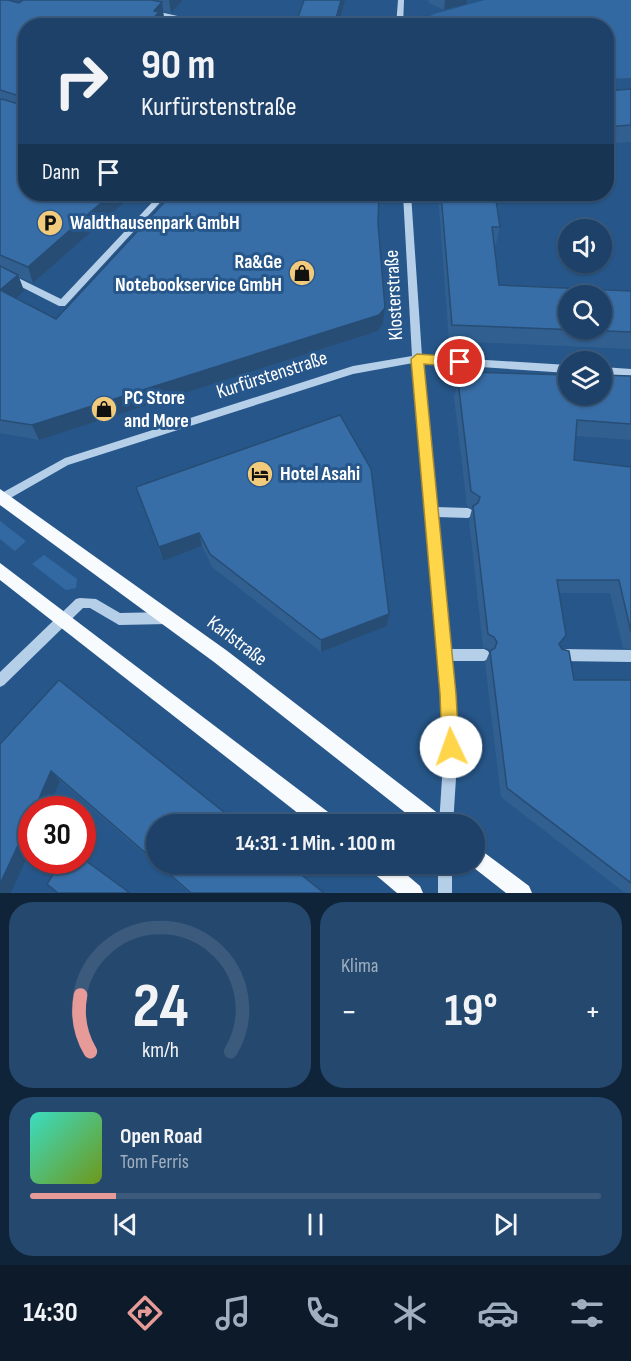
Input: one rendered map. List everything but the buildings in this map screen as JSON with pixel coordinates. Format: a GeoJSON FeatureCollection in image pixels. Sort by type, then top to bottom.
{"type":"FeatureCollection","features":[{"type":"Feature","properties":{"kind":"main road","name":"Karlstraße"},"geometry":{"type":"LineString","coordinates":[[1,498],[169,618],[423,814]]}},
{"type":"Feature","properties":{"kind":"main road"},"geometry":{"type":"LineString","coordinates":[[0,570],[315,814]]}},
{"type":"Feature","properties":{"kind":"main road"},"geometry":{"type":"LineString","coordinates":[[485,864],[522,893]]}},
{"type":"Feature","properties":{"kind":"main road"},"geometry":{"type":"LineString","coordinates":[[390,874],[413,893]]}},
{"type":"Feature","properties":{"kind":"street"},"geometry":{"type":"LineString","coordinates":[[400,18],[401,0]]}},
{"type":"Feature","properties":{"kind":"street"},"geometry":{"type":"LineString","coordinates":[[146,10],[172,18]]}},
{"type":"Feature","properties":{"kind":"street"},"geometry":{"type":"LineString","coordinates":[[0,272],[62,304],[158,201]]}},
{"type":"Feature","properties":{"kind":"street","name":"Klosterstraße"},"geometry":{"type":"LineString","coordinates":[[407,201],[417,359],[451,747],[447,814]]}},
{"type":"Feature","properties":{"kind":"street","name":"Kurfürstenstraße"},"geometry":{"type":"LineString","coordinates":[[1,498],[64,462],[353,370],[417,359],[558,368]]}},
{"type":"Feature","properties":{"kind":"street"},"geometry":{"type":"LineString","coordinates":[[612,372],[631,373]]}},
{"type":"Feature","properties":{"kind":"street"},"geometry":{"type":"LineString","coordinates":[[430,512],[468,513]]}},
{"type":"Feature","properties":{"kind":"street"},"geometry":{"type":"LineString","coordinates":[[0,681],[80,603],[92,603],[119,619],[169,618]]}},
{"type":"Feature","properties":{"kind":"street"},"geometry":{"type":"LineString","coordinates":[[444,655],[484,655]]}},
{"type":"Feature","properties":{"kind":"street"},"geometry":{"type":"LineString","coordinates":[[560,655],[631,656]]}},
{"type":"Feature","properties":{"kind":"street"},"geometry":{"type":"LineString","coordinates":[[445,874],[445,893]]}},
{"type":"Feature","properties":{"kind":"shaded area"},"geometry":{"type":"Polygon","coordinates":[[[485,0],[631,0],[631,78],[614,79],[614,18],[428,18],[434,14],[485,0]]]}},
{"type":"Feature","properties":{"kind":"shaded area"},"geometry":{"type":"Polygon","coordinates":[[[0,521],[26,541],[15,551],[0,539],[0,521]]]}},
{"type":"Feature","properties":{"kind":"shaded area"},"geometry":{"type":"Polygon","coordinates":[[[44,555],[77,579],[76,588],[66,590],[32,564],[44,555]]]}},
{"type":"Feature","properties":{"kind":"place","name":"Waldthausenpark GmbH"},"geometry":{"type":"Point","coordinates":[50,223]}},
{"type":"Feature","properties":{"kind":"place","name":"Ra&Ge Notebookservice GmbH"},"geometry":{"type":"Point","coordinates":[302,273]}},
{"type":"Feature","properties":{"kind":"place","name":"PC Store and More"},"geometry":{"type":"Point","coordinates":[104,409]}},
{"type":"Feature","properties":{"kind":"place","name":"Hotel Asahi"},"geometry":{"type":"Point","coordinates":[260,474]}},
{"type":"Feature","properties":{"kind":"route"},"geometry":{"type":"LineString","coordinates":[[451,747],[417,359],[460,362]]}}]}
